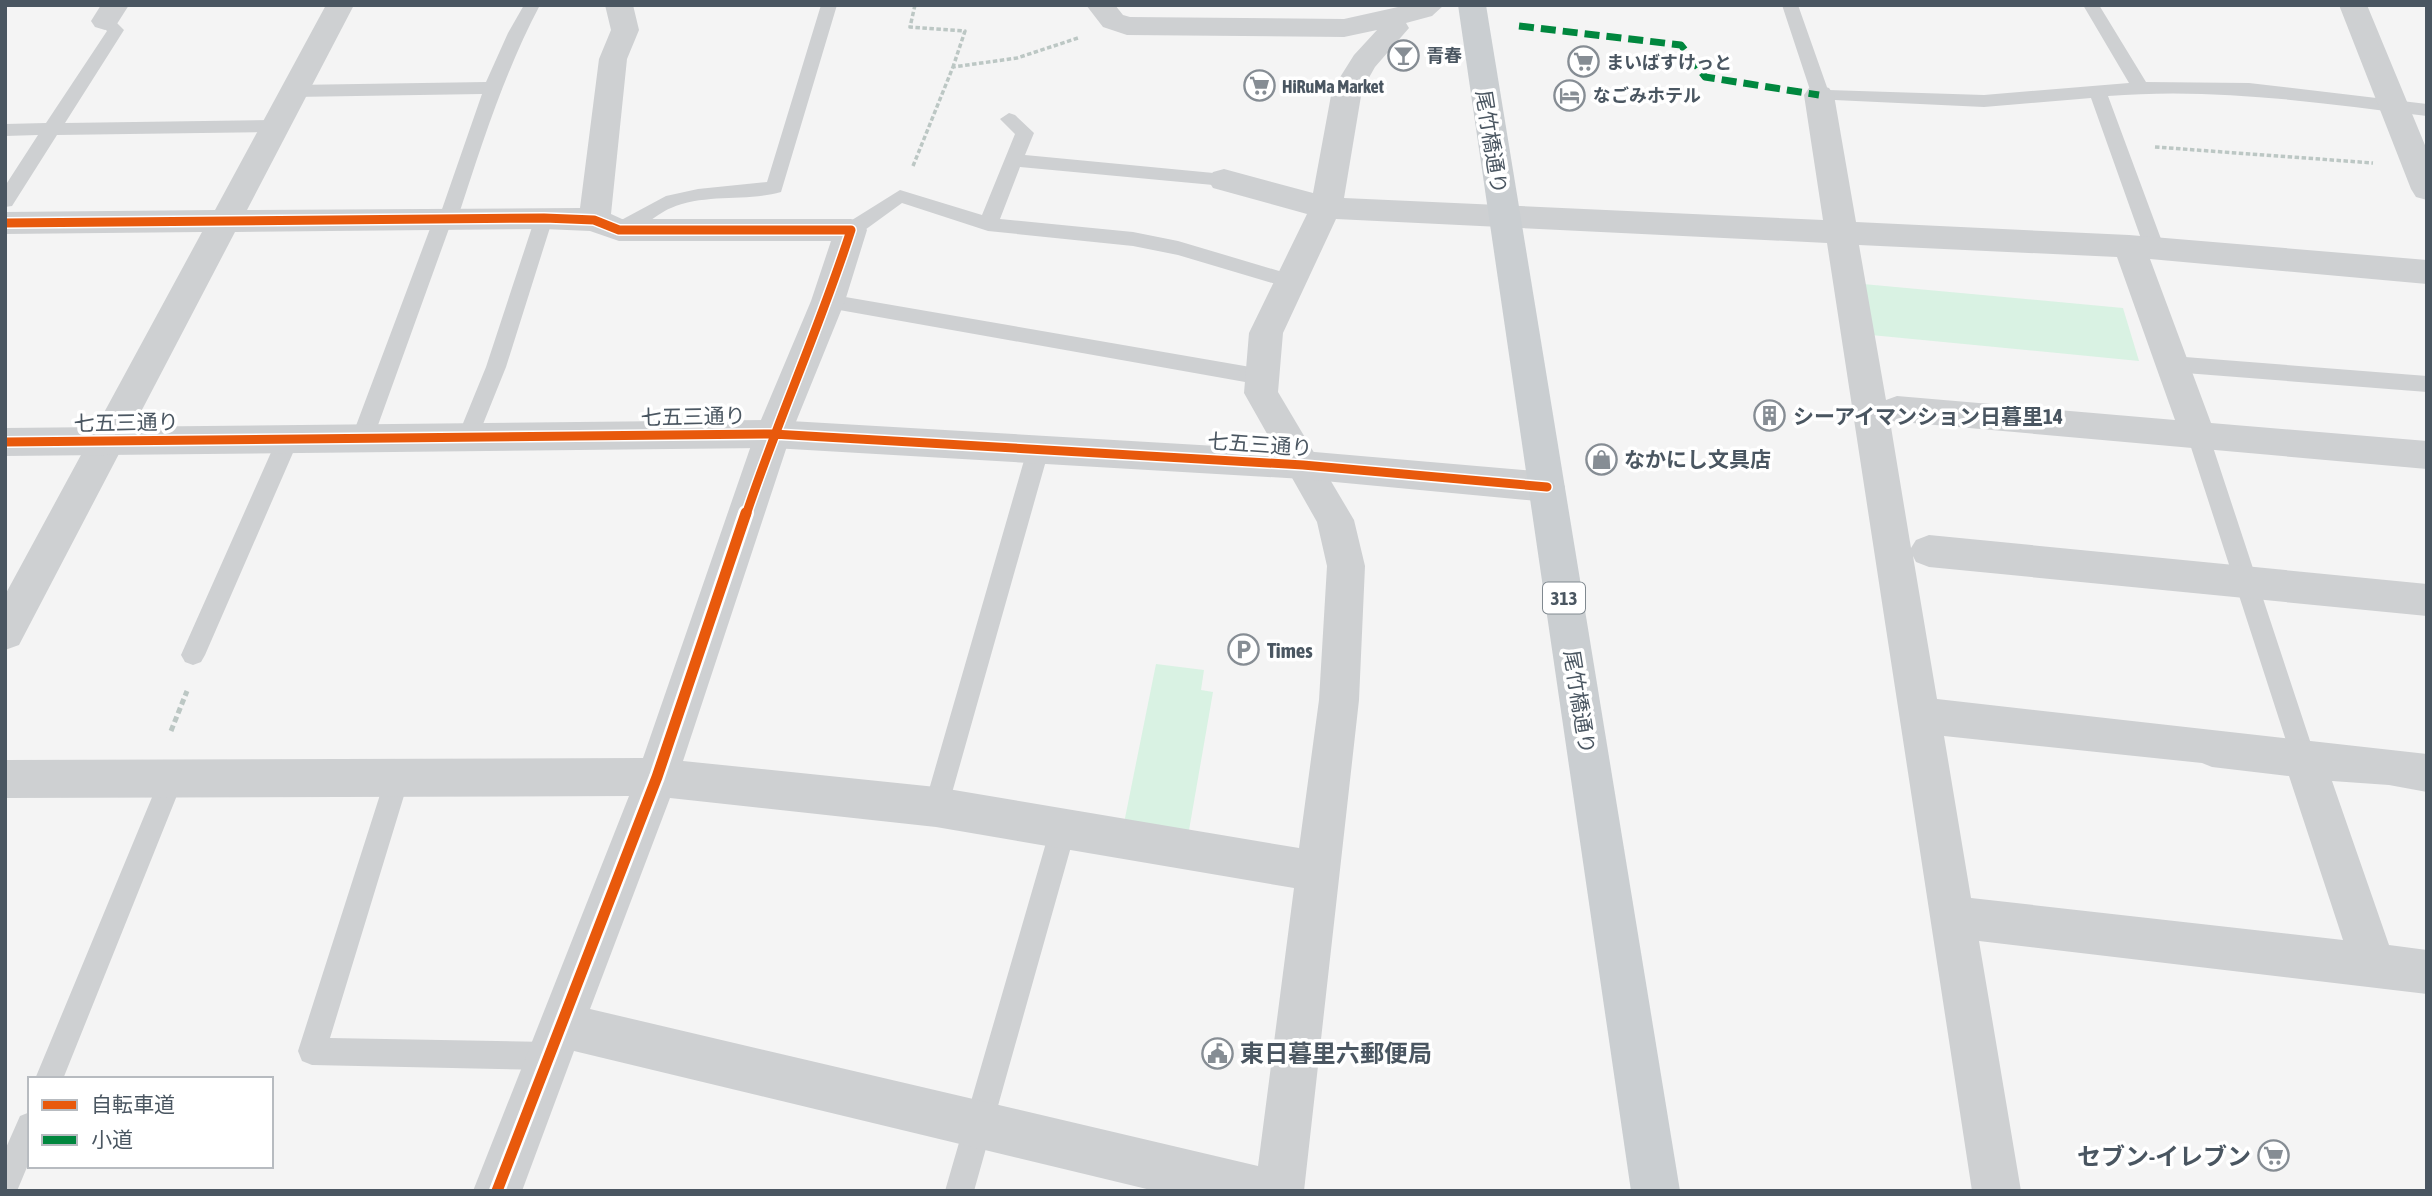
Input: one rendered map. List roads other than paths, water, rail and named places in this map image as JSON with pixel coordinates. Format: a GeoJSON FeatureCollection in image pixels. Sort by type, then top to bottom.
{"type":"FeatureCollection","features":[{"type":"Feature","properties":{"kind":"main road","name":"尾竹橋通り"},"geometry":{"type":"LineString","coordinates":[[1472,5],[1656,1191]]}},
{"type":"Feature","properties":{"kind":"street"},"geometry":{"type":"LineString","coordinates":[[5,634],[340,5]]}},
{"type":"Feature","properties":{"kind":"street"},"geometry":{"type":"LineString","coordinates":[[607,225],[613,59],[625,30],[619,5]]}},
{"type":"Feature","properties":{"kind":"street"},"geometry":{"type":"LineString","coordinates":[[1107,13],[1127,26],[1344,29],[1422,10],[1430,5]]}},
{"type":"Feature","properties":{"kind":"street"},"geometry":{"type":"LineString","coordinates":[[2353,5],[2422,178]]}},
{"type":"Feature","properties":{"kind":"street"},"geometry":{"type":"LineString","coordinates":[[1279,1191],[1339,700],[1346,566],[1335,520],[1261,393],[1266,332],[1326,208],[1347,90],[1364,62],[1395,28],[1389,19]]}},
{"type":"Feature","properties":{"kind":"street"},"geometry":{"type":"LineString","coordinates":[[1819,95],[1840,232],[1884,409],[1912,550],[1920,715],[1997,1191]]}},
{"type":"Feature","properties":{"kind":"street"},"geometry":{"type":"LineString","coordinates":[[1224,180],[1326,208],[2141,246],[2427,272]]}},
{"type":"Feature","properties":{"kind":"street"},"geometry":{"type":"LineString","coordinates":[[5,223],[544,218],[607,225],[851,230],[828,302],[773,435],[657,777],[497,1191]]}},
{"type":"Feature","properties":{"kind":"street"},"geometry":{"type":"LineString","coordinates":[[2141,246],[2172,364],[2197,435]]}},
{"type":"Feature","properties":{"kind":"street"},"geometry":{"type":"LineString","coordinates":[[1884,409],[2427,455]]}},
{"type":"Feature","properties":{"kind":"street","name":"七五三通り"},"geometry":{"type":"LineString","coordinates":[[5,442],[773,435],[1303,466],[1547,487]]}},
{"type":"Feature","properties":{"kind":"street"},"geometry":{"type":"LineString","coordinates":[[1912,550],[2427,600]]}},
{"type":"Feature","properties":{"kind":"street"},"geometry":{"type":"LineString","coordinates":[[1920,715],[2402,770]]}},
{"type":"Feature","properties":{"kind":"street"},"geometry":{"type":"LineString","coordinates":[[2304,759],[2374,966]]}},
{"type":"Feature","properties":{"kind":"street"},"geometry":{"type":"LineString","coordinates":[[5,779],[657,777],[936,807],[1318,872]]}},
{"type":"Feature","properties":{"kind":"street"},"geometry":{"type":"LineString","coordinates":[[1954,916],[2427,972]]}},
{"type":"Feature","properties":{"kind":"street"},"geometry":{"type":"LineString","coordinates":[[555,1040],[978,1124],[1258,1191]]}},
{"type":"Feature","properties":{"kind":"lane"},"geometry":{"type":"LineString","coordinates":[[362,439],[492,88],[517,30],[532,5]]}},
{"type":"Feature","properties":{"kind":"lane"},"geometry":{"type":"LineString","coordinates":[[607,225],[666,202],[698,195],[774,188],[829,5]]}},
{"type":"Feature","properties":{"kind":"lane"},"geometry":{"type":"LineString","coordinates":[[1790,5],[1819,87],[1819,95],[1983,101],[2141,88],[2249,89],[2427,110]]}},
{"type":"Feature","properties":{"kind":"lane"},"geometry":{"type":"LineString","coordinates":[[2091,5],[2141,88]]}},
{"type":"Feature","properties":{"kind":"lane"},"geometry":{"type":"LineString","coordinates":[[5,201],[116,30],[110,13]]}},
{"type":"Feature","properties":{"kind":"lane"},"geometry":{"type":"LineString","coordinates":[[294,91],[492,88]]}},
{"type":"Feature","properties":{"kind":"lane"},"geometry":{"type":"LineString","coordinates":[[2097,91],[2116,145],[2141,246]]}},
{"type":"Feature","properties":{"kind":"lane"},"geometry":{"type":"LineString","coordinates":[[988,224],[1025,133],[1009,119]]}},
{"type":"Feature","properties":{"kind":"lane"},"geometry":{"type":"LineString","coordinates":[[5,130],[275,126]]}},
{"type":"Feature","properties":{"kind":"lane"},"geometry":{"type":"LineString","coordinates":[[1014,160],[1224,180]]}},
{"type":"Feature","properties":{"kind":"lane"},"geometry":{"type":"LineString","coordinates":[[851,230],[901,196],[988,224],[1133,239],[1178,248],[1289,281]]}},
{"type":"Feature","properties":{"kind":"lane"},"geometry":{"type":"LineString","coordinates":[[468,439],[496,367],[544,218]]}},
{"type":"Feature","properties":{"kind":"lane"},"geometry":{"type":"LineString","coordinates":[[828,302],[1262,377]]}},
{"type":"Feature","properties":{"kind":"lane"},"geometry":{"type":"LineString","coordinates":[[2172,364],[2427,384]]}},
{"type":"Feature","properties":{"kind":"lane"},"geometry":{"type":"LineString","coordinates":[[2197,435],[2304,759]]}},
{"type":"Feature","properties":{"kind":"lane"},"geometry":{"type":"LineString","coordinates":[[193,655],[288,439]]}},
{"type":"Feature","properties":{"kind":"lane"},"geometry":{"type":"LineString","coordinates":[[936,807],[1038,450]]}},
{"type":"Feature","properties":{"kind":"lane"},"geometry":{"type":"LineString","coordinates":[[398,776],[312,1051],[555,1040]]}},
{"type":"Feature","properties":{"kind":"lane"},"geometry":{"type":"LineString","coordinates":[[50,1077],[162,778]]}},
{"type":"Feature","properties":{"kind":"lane"},"geometry":{"type":"LineString","coordinates":[[959,1191],[1063,829]]}},
{"type":"Feature","properties":{"kind":"lane"},"geometry":{"type":"LineString","coordinates":[[5,1185],[28,1131]]}},
{"type":"Feature","properties":{"kind":"place","name":"青春"},"geometry":{"type":"Point","coordinates":[1403,55]}},
{"type":"Feature","properties":{"kind":"place","name":"まいばすけっと"},"geometry":{"type":"Point","coordinates":[1583,62]}},
{"type":"Feature","properties":{"kind":"place","name":"HiRuMa Market"},"geometry":{"type":"Point","coordinates":[1259,86]}},
{"type":"Feature","properties":{"kind":"place","name":"なごみホテル"},"geometry":{"type":"Point","coordinates":[1570,95]}},
{"type":"Feature","properties":{"kind":"place","name":"シーアイマンション日暮里14"},"geometry":{"type":"Point","coordinates":[1770,416]}},
{"type":"Feature","properties":{"kind":"place","name":"なかにし文具店"},"geometry":{"type":"Point","coordinates":[1601,459]}},
{"type":"Feature","properties":{"kind":"place","name":"Times"},"geometry":{"type":"Point","coordinates":[1244,650]}},
{"type":"Feature","properties":{"kind":"place","name":"東日暮里六郵便局"},"geometry":{"type":"Point","coordinates":[1217,1053]}},
{"type":"Feature","properties":{"kind":"place","name":"セブン-イレブン"},"geometry":{"type":"Point","coordinates":[2274,1156]}}]}
